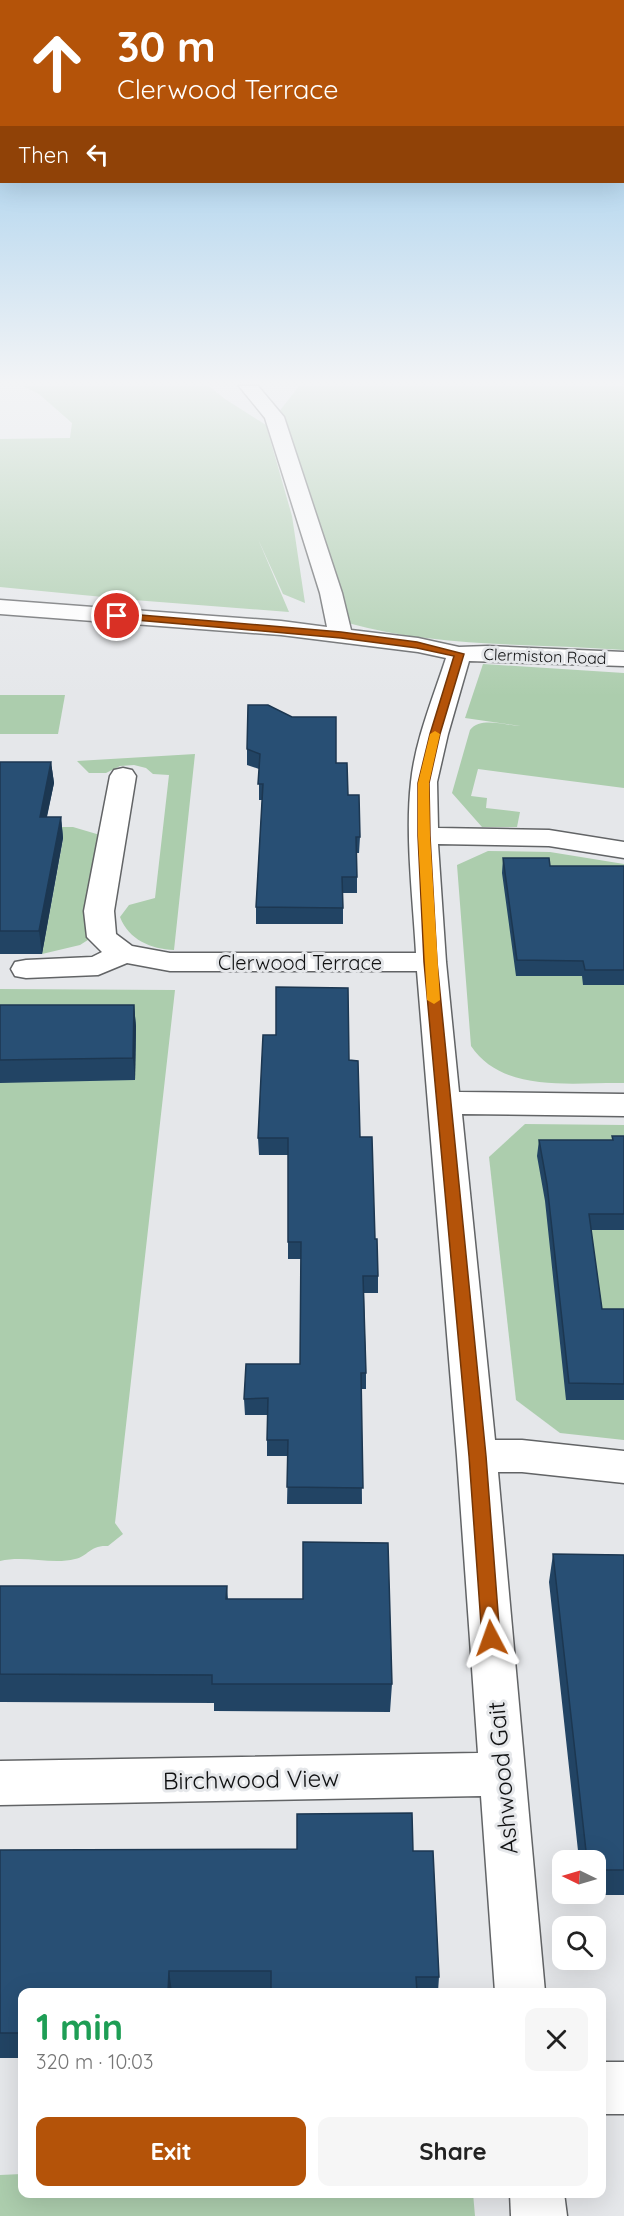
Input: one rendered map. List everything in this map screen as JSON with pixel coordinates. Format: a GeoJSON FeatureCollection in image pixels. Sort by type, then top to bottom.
{"type":"FeatureCollection","features":[{"type":"Feature","properties":{"kind":"street"},"geometry":{"type":"LineString","coordinates":[[297,489],[331,593],[341,635]]}},
{"type":"Feature","properties":{"kind":"street","name":"Clermiston Road"},"geometry":{"type":"LineString","coordinates":[[0,607],[341,635],[417,645],[459,654],[488,652],[624,659]]}},
{"type":"Feature","properties":{"kind":"street"},"geometry":{"type":"LineString","coordinates":[[459,654],[423,783],[424,836],[431,962],[477,1456],[522,1456],[624,1467]]}},
{"type":"Feature","properties":{"kind":"street"},"geometry":{"type":"LineString","coordinates":[[26,969],[98,966],[123,953],[102,937],[99,910],[123,776]]}},
{"type":"Feature","properties":{"kind":"street"},"geometry":{"type":"LineString","coordinates":[[424,836],[549,838],[624,850]]}},
{"type":"Feature","properties":{"kind":"street","name":"Clerwood Terrace"},"geometry":{"type":"LineString","coordinates":[[123,953],[170,962],[431,962]]}},
{"type":"Feature","properties":{"kind":"street"},"geometry":{"type":"LineString","coordinates":[[445,1103],[624,1105]]}},
{"type":"Feature","properties":{"kind":"street","name":"Ashwood Gait"},"geometry":{"type":"LineString","coordinates":[[477,1456],[520,1988]]}},
{"type":"Feature","properties":{"kind":"street","name":"Birchwood View"},"geometry":{"type":"LineString","coordinates":[[0,1783],[501,1774]]}},
{"type":"Feature","properties":{"kind":"street"},"geometry":{"type":"LineString","coordinates":[[606,2088],[624,2088]]}},
{"type":"Feature","properties":{"kind":"street"},"geometry":{"type":"LineString","coordinates":[[537,2198],[539,2216]]}},
{"type":"Feature","properties":{"kind":"green space"},"geometry":{"type":"Polygon","coordinates":[[[0,489],[284,489],[292,516],[305,603],[283,594],[258,539],[289,612],[0,587],[0,489]]]}},
{"type":"Feature","properties":{"kind":"green space"},"geometry":{"type":"Polygon","coordinates":[[[301,489],[624,489],[624,650],[450,641],[382,631],[348,623],[301,489]]]}},
{"type":"Feature","properties":{"kind":"green space"},"geometry":{"type":"Polygon","coordinates":[[[483,664],[624,673],[624,788],[478,769],[471,796],[487,798],[486,808],[520,812],[517,827],[482,827],[452,793],[470,730],[480,723],[521,726],[465,718],[483,664]]]}},
{"type":"Feature","properties":{"kind":"green space"},"geometry":{"type":"Polygon","coordinates":[[[0,695],[65,695],[58,734],[0,734],[0,695]]]}},
{"type":"Feature","properties":{"kind":"green space"},"geometry":{"type":"Polygon","coordinates":[[[195,754],[174,950],[157,948],[142,942],[129,932],[120,917],[129,905],[155,898],[169,775],[153,774],[146,768],[134,765],[120,766],[106,773],[89,773],[77,761],[195,754]]]}},
{"type":"Feature","properties":{"kind":"green space"},"geometry":{"type":"Polygon","coordinates":[[[45,827],[73,827],[100,835],[91,900],[84,921],[91,938],[80,945],[42,954],[63,839],[45,827]]]}},
{"type":"Feature","properties":{"kind":"green space"},"geometry":{"type":"Polygon","coordinates":[[[488,851],[550,852],[624,864],[624,1083],[562,1084],[520,1079],[501,1072],[485,1061],[471,1046],[457,865],[488,851]]]}},
{"type":"Feature","properties":{"kind":"green space"},"geometry":{"type":"Polygon","coordinates":[[[0,989],[175,990],[115,1523],[123,1534],[108,1546],[97,1547],[80,1558],[66,1561],[9,1559],[0,1561],[0,989]]]}},
{"type":"Feature","properties":{"kind":"green space"},"geometry":{"type":"Polygon","coordinates":[[[525,1124],[624,1125],[624,1440],[560,1433],[516,1400],[489,1157],[525,1124]]]}},
{"type":"Feature","properties":{"kind":"green space"},"geometry":{"type":"Polygon","coordinates":[[[18,2174],[18,2198],[473,2198],[475,2216],[0,2216],[0,2175],[18,2174]]]}},
{"type":"Feature","properties":{"kind":"building"},"geometry":{"type":"Polygon","coordinates":[[[248,705],[268,705],[292,717],[336,717],[336,763],[347,763],[348,795],[359,795],[360,837],[356,837],[357,877],[342,877],[343,908],[256,907],[263,784],[258,784],[260,754],[247,749],[248,705]]]}},
{"type":"Feature","properties":{"kind":"building"},"geometry":{"type":"Polygon","coordinates":[[[0,762],[51,762],[40,817],[61,817],[39,931],[0,931],[0,762]]]}},
{"type":"Feature","properties":{"kind":"building"},"geometry":{"type":"Polygon","coordinates":[[[503,858],[549,858],[550,866],[624,866],[624,970],[585,970],[583,961],[517,960],[503,858]]]}},
{"type":"Feature","properties":{"kind":"building"},"geometry":{"type":"Polygon","coordinates":[[[276,987],[348,988],[349,1060],[358,1061],[360,1137],[372,1137],[375,1239],[377,1239],[378,1276],[363,1276],[366,1373],[361,1373],[363,1488],[287,1487],[288,1440],[267,1440],[268,1398],[244,1399],[246,1364],[300,1364],[301,1242],[288,1242],[288,1138],[258,1138],[263,1035],[276,1035],[276,987]]]}},
{"type":"Feature","properties":{"kind":"building"},"geometry":{"type":"Polygon","coordinates":[[[0,1005],[134,1005],[133,1058],[0,1060],[0,1005]]]}},
{"type":"Feature","properties":{"kind":"building"},"geometry":{"type":"Polygon","coordinates":[[[612,1136],[624,1136],[624,1214],[589,1214],[602,1309],[624,1309],[624,1384],[569,1383],[547,1184],[539,1140],[613,1140],[612,1136]]]}},
{"type":"Feature","properties":{"kind":"building"},"geometry":{"type":"Polygon","coordinates":[[[303,1542],[388,1543],[392,1684],[212,1684],[212,1675],[0,1674],[0,1586],[227,1586],[226,1599],[303,1599],[303,1542]]]}},
{"type":"Feature","properties":{"kind":"building"},"geometry":{"type":"Polygon","coordinates":[[[553,1554],[624,1555],[624,1870],[606,1870],[606,1850],[586,1850],[553,1554]]]}},
{"type":"Feature","properties":{"kind":"building"},"geometry":{"type":"Polygon","coordinates":[[[412,1813],[413,1851],[433,1851],[439,1977],[416,1977],[417,1988],[271,1988],[271,1971],[169,1971],[168,1988],[18,1988],[18,2033],[0,2033],[0,1850],[297,1849],[297,1814],[412,1813]]]}},
{"type":"Feature","properties":{"kind":"slow traffic"},"geometry":{"type":"LineString","coordinates":[[434,1000],[423,783],[435,734]]}},
{"type":"Feature","properties":{"kind":"route"},"geometry":{"type":"LineString","coordinates":[[117,616],[281,628],[417,645],[459,654],[423,783],[424,836],[434,1003],[477,1456],[491,1638]]}}]}
